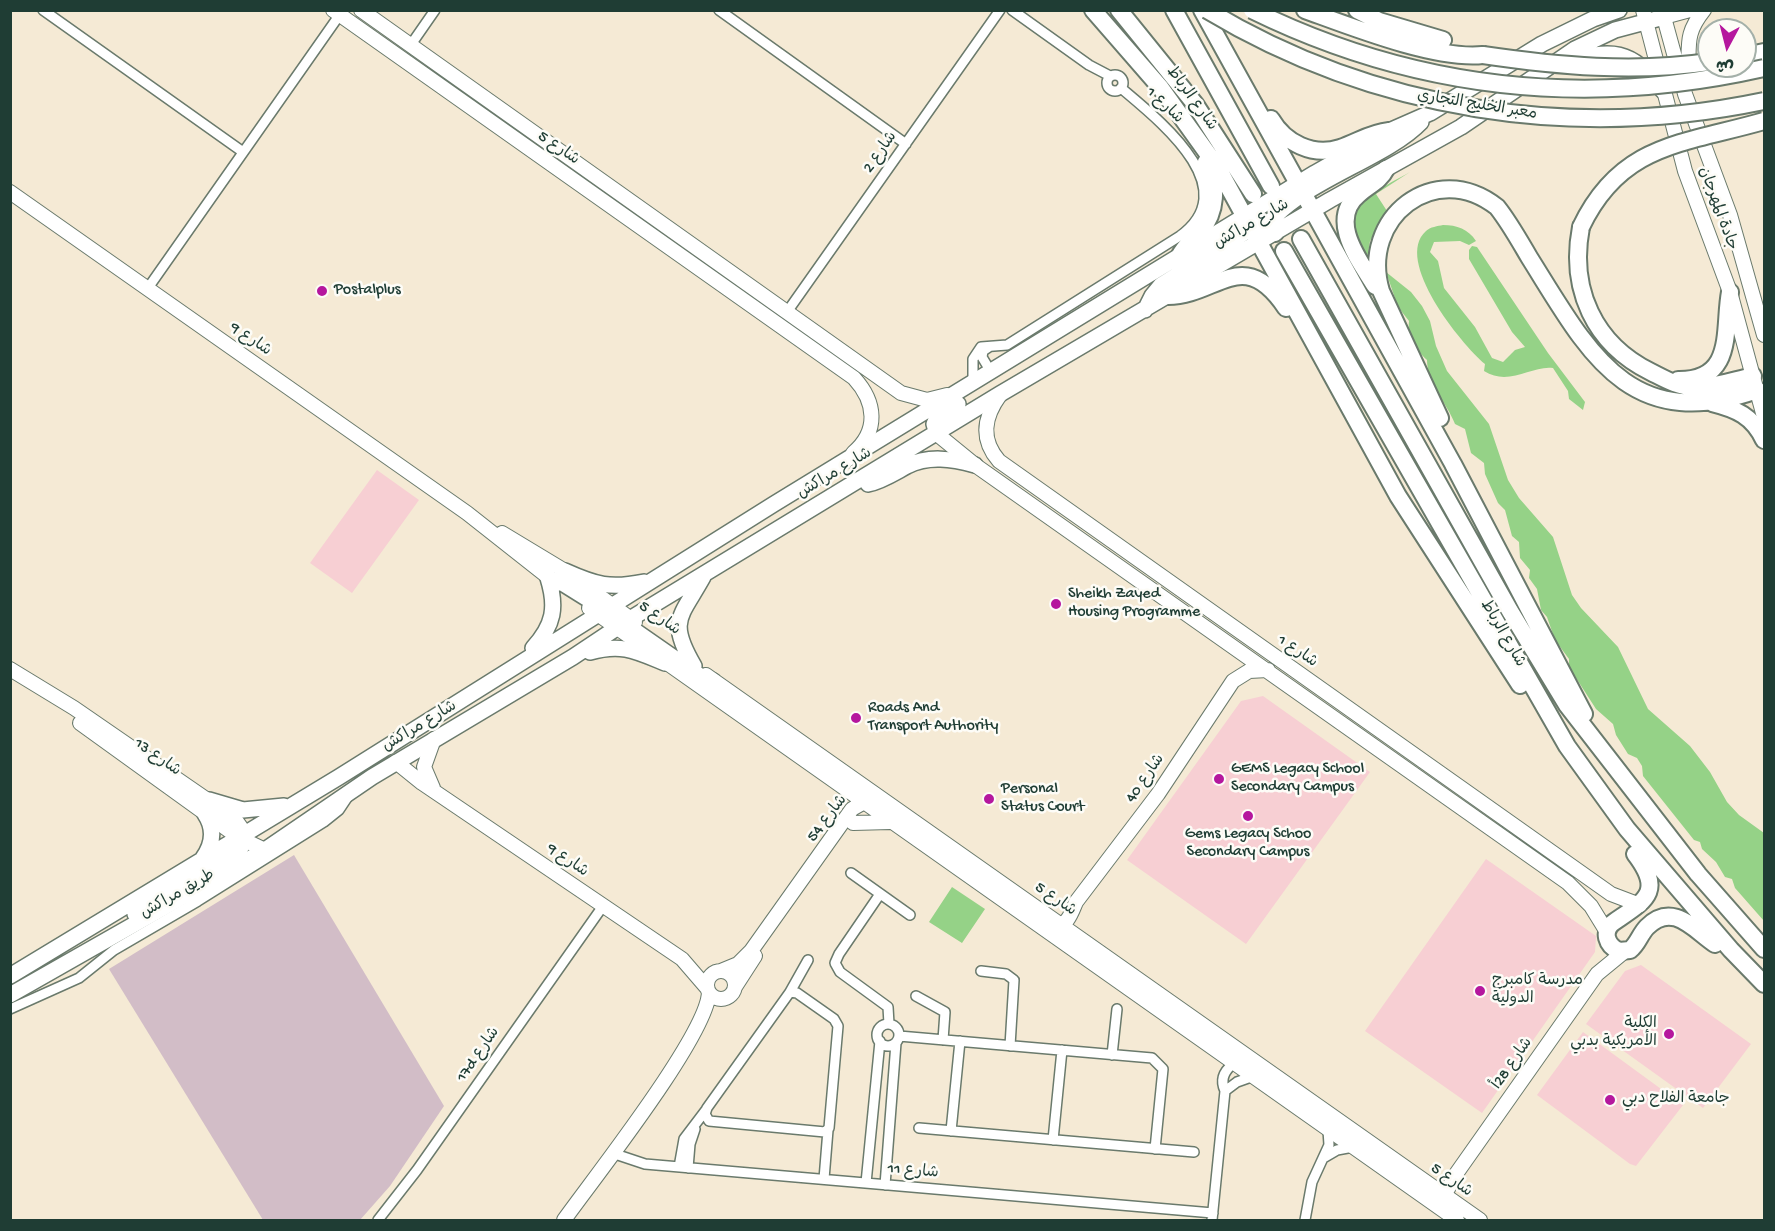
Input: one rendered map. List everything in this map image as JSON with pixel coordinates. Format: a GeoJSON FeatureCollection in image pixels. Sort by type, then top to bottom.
{"type":"FeatureCollection","features":[{"type":"Feature","properties":{"kind":"highway"},"geometry":{"type":"LineString","coordinates":[[1086,10],[1109,30]]}},
{"type":"Feature","properties":{"kind":"highway"},"geometry":{"type":"LineString","coordinates":[[1093,10],[1180,114],[1258,229],[1309,332],[1411,517],[1513,675],[1549,716]]}},
{"type":"Feature","properties":{"kind":"highway","name":"شارع الرباط"},"geometry":{"type":"LineString","coordinates":[[1119,10],[1196,104],[1253,194]]}},
{"type":"Feature","properties":{"kind":"highway","name":"شارع الرباط"},"geometry":{"type":"LineString","coordinates":[[1174,10],[1271,186]]}},
{"type":"Feature","properties":{"kind":"highway"},"geometry":{"type":"LineString","coordinates":[[1205,10],[1304,197],[1453,464],[1605,755]]}},
{"type":"Feature","properties":{"kind":"highway","name":"معبر الخليج التجاري"},"geometry":{"type":"LineString","coordinates":[[1205,10],[1269,44],[1355,80],[1446,104],[1492,112],[1538,117],[1632,119],[1678,116],[1764,100]]}},
{"type":"Feature","properties":{"kind":"highway","name":"معبر الخليج التجاري"},"geometry":{"type":"LineString","coordinates":[[1252,10],[1280,24],[1366,57],[1409,69],[1500,85],[1592,90],[1637,88],[1683,83],[1764,68]]}},
{"type":"Feature","properties":{"kind":"highway"},"geometry":{"type":"LineString","coordinates":[[1305,10],[1403,42],[1464,55],[1483,55],[1590,67],[1697,63]]}},
{"type":"Feature","properties":{"kind":"highway"},"geometry":{"type":"LineString","coordinates":[[1357,10],[1401,29],[1471,47],[1483,55]]}},
{"type":"Feature","properties":{"kind":"highway"},"geometry":{"type":"LineString","coordinates":[[1251,98],[1265,110],[1285,137],[1305,148],[1335,149],[1370,134],[1389,130]]}},
{"type":"Feature","properties":{"kind":"highway"},"geometry":{"type":"LineString","coordinates":[[1179,257],[1185,246],[1206,224],[1213,208],[1215,192],[1209,168],[1180,114]]}},
{"type":"Feature","properties":{"kind":"highway"},"geometry":{"type":"LineString","coordinates":[[1760,381],[1694,387],[1674,384],[1623,355],[1592,319],[1578,274],[1581,227],[1599,193],[1627,166],[1662,150],[1764,121]]}},
{"type":"Feature","properties":{"kind":"highway"},"geometry":{"type":"LineString","coordinates":[[1386,169],[1380,179],[1353,199],[1345,224],[1350,242],[1389,310],[1448,432],[1453,464]]}},
{"type":"Feature","properties":{"kind":"highway"},"geometry":{"type":"LineString","coordinates":[[1389,310],[1376,266],[1379,242],[1387,225],[1398,211],[1424,195],[1438,190],[1465,190],[1487,200],[1505,216],[1579,336],[1608,369],[1627,382],[1655,396],[1685,403],[1711,403],[1744,414],[1757,426],[1764,440]]}},
{"type":"Feature","properties":{"kind":"highway","name":"شارع الرباط"},"geometry":{"type":"LineString","coordinates":[[1301,239],[1532,649],[1567,705],[1698,874],[1764,949]]}},
{"type":"Feature","properties":{"kind":"highway","name":"شارع الرباط"},"geometry":{"type":"LineString","coordinates":[[1284,251],[1549,716],[1586,775],[1627,829],[1731,950],[1764,984]]}},
{"type":"Feature","properties":{"kind":"highway"},"geometry":{"type":"LineString","coordinates":[[1168,296],[1186,295],[1227,277],[1249,278],[1270,289],[1292,316],[1309,332]]}},
{"type":"Feature","properties":{"kind":"highway"},"geometry":{"type":"LineString","coordinates":[[1663,378],[1693,378],[1718,362],[1727,343],[1730,292]]}},
{"type":"Feature","properties":{"kind":"highway"},"geometry":{"type":"LineString","coordinates":[[1711,403],[1760,381]]}},
{"type":"Feature","properties":{"kind":"highway"},"geometry":{"type":"LineString","coordinates":[[1627,829],[1629,844],[1650,877],[1649,892],[1640,905],[1610,926],[1607,935],[1614,949],[1625,951],[1634,947],[1652,923],[1668,917],[1688,922],[1715,944],[1731,950]]}},
{"type":"Feature","properties":{"kind":"main road"},"geometry":{"type":"LineString","coordinates":[[1542,44],[1556,28],[1586,10]]}},
{"type":"Feature","properties":{"kind":"main road","name":"شارع مراكش"},"geometry":{"type":"LineString","coordinates":[[10,976],[242,837],[522,661],[705,573],[1000,394],[1168,296],[1304,197],[1389,130],[1430,113],[1542,44],[1593,19],[1619,10]]}},
{"type":"Feature","properties":{"kind":"main road","name":"شارع مراكش"},"geometry":{"type":"LineString","coordinates":[[1304,197],[1386,169],[1461,127],[1549,67],[1601,35],[1645,16],[1663,14]]}},
{"type":"Feature","properties":{"kind":"main road"},"geometry":{"type":"LineString","coordinates":[[1549,67],[1597,53],[1616,54],[1642,64],[1664,91]]}},
{"type":"Feature","properties":{"kind":"main road"},"geometry":{"type":"LineString","coordinates":[[1144,310],[1154,291],[1161,285],[1258,229],[1304,197],[1406,135],[1430,113]]}},
{"type":"Feature","properties":{"kind":"main road","name":"شارع مراكش"},"geometry":{"type":"LineString","coordinates":[[10,995],[268,848],[396,762],[573,657],[653,581],[1041,341],[1179,257],[1258,229]]}},
{"type":"Feature","properties":{"kind":"main road"},"geometry":{"type":"LineString","coordinates":[[937,434],[934,424],[937,418],[1019,366],[1041,341]]}},
{"type":"Feature","properties":{"kind":"main road"},"geometry":{"type":"LineString","coordinates":[[853,485],[874,483],[910,465],[930,459],[949,459],[975,465]]}},
{"type":"Feature","properties":{"kind":"main road"},"geometry":{"type":"LineString","coordinates":[[526,685],[542,667],[674,577],[688,559]]}},
{"type":"Feature","properties":{"kind":"main road"},"geometry":{"type":"LineString","coordinates":[[565,571],[609,587],[653,581]]}},
{"type":"Feature","properties":{"kind":"main road"},"geometry":{"type":"LineString","coordinates":[[694,666],[681,639],[680,623],[687,600],[705,573]]}},
{"type":"Feature","properties":{"kind":"main road"},"geometry":{"type":"LineString","coordinates":[[548,578],[562,583],[700,676],[713,681]]}},
{"type":"Feature","properties":{"kind":"main road"},"geometry":{"type":"LineString","coordinates":[[522,661],[551,624],[554,606],[548,578]]}},
{"type":"Feature","properties":{"kind":"main road"},"geometry":{"type":"LineString","coordinates":[[573,657],[616,647],[665,663]]}},
{"type":"Feature","properties":{"kind":"main road"},"geometry":{"type":"LineString","coordinates":[[268,848],[261,845],[259,837],[327,792],[339,777]]}},
{"type":"Feature","properties":{"kind":"main road"},"geometry":{"type":"LineString","coordinates":[[203,859],[212,840],[207,807],[243,810],[293,805]]}},
{"type":"Feature","properties":{"kind":"main road"},"geometry":{"type":"LineString","coordinates":[[94,948],[106,932],[235,852],[242,837]]}},
{"type":"Feature","properties":{"kind":"street"},"geometry":{"type":"LineString","coordinates":[[43,10],[243,152]]}},
{"type":"Feature","properties":{"kind":"street","name":"شارع 5"},"geometry":{"type":"LineString","coordinates":[[361,10],[909,397],[935,400],[969,386]]}},
{"type":"Feature","properties":{"kind":"street"},"geometry":{"type":"LineString","coordinates":[[410,46],[435,10]]}},
{"type":"Feature","properties":{"kind":"street"},"geometry":{"type":"LineString","coordinates":[[719,10],[906,144]]}},
{"type":"Feature","properties":{"kind":"street","name":"شارع 2"},"geometry":{"type":"LineString","coordinates":[[787,312],[1000,10]]}},
{"type":"Feature","properties":{"kind":"street","name":"شارع 1"},"geometry":{"type":"LineString","coordinates":[[992,346],[1007,345],[1180,236],[1200,214],[1205,194],[1200,172],[1160,123],[1121,88],[1123,83],[1121,77],[1116,74],[1110,76],[1089,65],[1012,10]]}},
{"type":"Feature","properties":{"kind":"street","name":"شارع مراكش"},"geometry":{"type":"LineString","coordinates":[[1663,14],[1690,10]]}},
{"type":"Feature","properties":{"kind":"street"},"geometry":{"type":"LineString","coordinates":[[1685,94],[1688,37],[1704,10]]}},
{"type":"Feature","properties":{"kind":"street"},"geometry":{"type":"LineString","coordinates":[[148,288],[338,12]]}},
{"type":"Feature","properties":{"kind":"street","name":"شارع 5"},"geometry":{"type":"LineString","coordinates":[[338,12],[854,378],[862,387],[872,410],[868,434],[862,445],[838,466]]}},
{"type":"Feature","properties":{"kind":"street","name":"جادة المهرجان"},"geometry":{"type":"LineString","coordinates":[[1663,14],[1685,94],[1709,165],[1727,206],[1764,335]]}},
{"type":"Feature","properties":{"kind":"street","name":"جادة المهرجان"},"geometry":{"type":"LineString","coordinates":[[1645,16],[1688,180],[1760,381],[1764,417]]}},
{"type":"Feature","properties":{"kind":"street","name":"شارع 9"},"geometry":{"type":"LineString","coordinates":[[10,192],[471,516],[548,578]]}},
{"type":"Feature","properties":{"kind":"street"},"geometry":{"type":"LineString","coordinates":[[727,288],[734,285],[737,277]]}},
{"type":"Feature","properties":{"kind":"street"},"geometry":{"type":"LineString","coordinates":[[969,386],[976,352],[984,345],[992,346]]}},
{"type":"Feature","properties":{"kind":"street"},"geometry":{"type":"LineString","coordinates":[[991,372],[982,357],[985,349],[992,346]]}},
{"type":"Feature","properties":{"kind":"street","name":"شارع 1"},"geometry":{"type":"LineString","coordinates":[[1000,394],[988,414],[985,425],[988,445],[999,461],[1618,899],[1640,905]]}},
{"type":"Feature","properties":{"kind":"street","name":"شارع 1"},"geometry":{"type":"LineString","coordinates":[[937,434],[975,465],[1568,883],[1591,906],[1607,935]]}},
{"type":"Feature","properties":{"kind":"street","name":"شارع 9"},"geometry":{"type":"LineString","coordinates":[[471,516],[565,571],[614,617]]}},
{"type":"Feature","properties":{"kind":"street","name":"شارع 5"},"geometry":{"type":"LineString","coordinates":[[614,617],[665,663],[1456,1221]]}},
{"type":"Feature","properties":{"kind":"street","name":"شارع 5"},"geometry":{"type":"LineString","coordinates":[[614,617],[694,666],[862,783],[1479,1221]]}},
{"type":"Feature","properties":{"kind":"street"},"geometry":{"type":"LineString","coordinates":[[1247,637],[1248,657]]}},
{"type":"Feature","properties":{"kind":"street","name":"شارع 40"},"geometry":{"type":"LineString","coordinates":[[1062,925],[1076,902],[1137,822],[1248,657]]}},
{"type":"Feature","properties":{"kind":"street","name":"شارع 13"},"geometry":{"type":"LineString","coordinates":[[10,669],[34,686],[74,708],[207,807],[236,819],[242,837],[268,848]]}},
{"type":"Feature","properties":{"kind":"street"},"geometry":{"type":"LineString","coordinates":[[1233,681],[1249,671],[1268,670]]}},
{"type":"Feature","properties":{"kind":"street"},"geometry":{"type":"LineString","coordinates":[[433,788],[424,767],[434,739]]}},
{"type":"Feature","properties":{"kind":"street","name":"شارع 9"},"geometry":{"type":"LineString","coordinates":[[396,762],[682,959],[712,993]]}},
{"type":"Feature","properties":{"kind":"street"},"geometry":{"type":"LineString","coordinates":[[827,776],[843,798],[849,821],[890,822]]}},
{"type":"Feature","properties":{"kind":"street"},"geometry":{"type":"LineString","coordinates":[[862,783],[862,801],[869,800],[879,803],[967,859]]}},
{"type":"Feature","properties":{"kind":"street","name":"طريق مراكش"},"geometry":{"type":"LineString","coordinates":[[10,1009],[79,978],[114,950],[282,851],[335,814],[349,792]]}},
{"type":"Feature","properties":{"kind":"street"},"geometry":{"type":"LineString","coordinates":[[1453,800],[1471,807],[1530,848],[1539,844]]}},
{"type":"Feature","properties":{"kind":"street","name":"شارع 54"},"geometry":{"type":"LineString","coordinates":[[735,987],[862,801]]}},
{"type":"Feature","properties":{"kind":"street","name":"شارع 54"},"geometry":{"type":"LineString","coordinates":[[719,971],[738,964],[751,951],[849,821]]}},
{"type":"Feature","properties":{"kind":"street"},"geometry":{"type":"LineString","coordinates":[[851,873],[910,915]]}},
{"type":"Feature","properties":{"kind":"street"},"geometry":{"type":"LineString","coordinates":[[970,878],[984,883],[1040,922],[1055,927],[1062,925]]}},
{"type":"Feature","properties":{"kind":"street"},"geometry":{"type":"LineString","coordinates":[[880,894],[839,954],[836,963],[840,972],[888,1007],[889,1024]]}},
{"type":"Feature","properties":{"kind":"street"},"geometry":{"type":"LineString","coordinates":[[1043,912],[1062,911],[1076,902]]}},
{"type":"Feature","properties":{"kind":"street","name":"17d شارع"},"geometry":{"type":"LineString","coordinates":[[378,1221],[417,1170],[603,906]]}},
{"type":"Feature","properties":{"kind":"street","name":"شارع 28أ"},"geometry":{"type":"LineString","coordinates":[[1597,974],[1607,935]]}},
{"type":"Feature","properties":{"kind":"street","name":"شارع 28أ"},"geometry":{"type":"LineString","coordinates":[[1444,1196],[1456,1173],[1597,974],[1625,951]]}},
{"type":"Feature","properties":{"kind":"street","name":"شارع 9"},"geometry":{"type":"LineString","coordinates":[[682,959],[719,971]]}},
{"type":"Feature","properties":{"kind":"street"},"geometry":{"type":"LineString","coordinates":[[683,1167],[682,1143],[790,992],[808,960]]}},
{"type":"Feature","properties":{"kind":"street"},"geometry":{"type":"LineString","coordinates":[[564,1221],[687,1047],[696,1038],[712,993],[708,980],[719,971],[732,977],[735,987],[729,997],[712,993]]}},
{"type":"Feature","properties":{"kind":"street"},"geometry":{"type":"LineString","coordinates":[[981,971],[1006,974],[1014,980],[1010,1046]]}},
{"type":"Feature","properties":{"kind":"street"},"geometry":{"type":"LineString","coordinates":[[790,992],[797,993],[834,1019],[838,1026],[824,1179]]}},
{"type":"Feature","properties":{"kind":"street"},"geometry":{"type":"LineString","coordinates":[[916,996],[945,1012],[944,1040]]}},
{"type":"Feature","properties":{"kind":"street"},"geometry":{"type":"LineString","coordinates":[[1112,1055],[1117,1009]]}},
{"type":"Feature","properties":{"kind":"street"},"geometry":{"type":"LineString","coordinates":[[866,1183],[880,1041],[878,1032],[882,1026],[889,1024],[895,1026],[898,1039],[885,1185]]}},
{"type":"Feature","properties":{"kind":"street"},"geometry":{"type":"LineString","coordinates":[[880,1041],[886,1046],[898,1039],[944,1040],[1152,1058],[1161,1064],[1163,1074],[1155,1149]]}},
{"type":"Feature","properties":{"kind":"street"},"geometry":{"type":"LineString","coordinates":[[951,1131],[960,1041]]}},
{"type":"Feature","properties":{"kind":"street"},"geometry":{"type":"LineString","coordinates":[[1053,1140],[1062,1050]]}},
{"type":"Feature","properties":{"kind":"street"},"geometry":{"type":"LineString","coordinates":[[1213,1217],[1225,1091],[1223,1078],[1233,1064],[1248,1065],[1299,1100],[1312,1102]]}},
{"type":"Feature","properties":{"kind":"street"},"geometry":{"type":"LineString","coordinates":[[1225,1091],[1237,1082],[1251,1077]]}},
{"type":"Feature","properties":{"kind":"street"},"geometry":{"type":"LineString","coordinates":[[705,1110],[709,1120]]}},
{"type":"Feature","properties":{"kind":"street"},"geometry":{"type":"LineString","coordinates":[[683,1167],[695,1129],[702,1122],[709,1120],[828,1130]]}},
{"type":"Feature","properties":{"kind":"street"},"geometry":{"type":"LineString","coordinates":[[919,1128],[1194,1152]]}},
{"type":"Feature","properties":{"kind":"street"},"geometry":{"type":"LineString","coordinates":[[1305,1221],[1312,1182],[1329,1145],[1328,1130]]}},
{"type":"Feature","properties":{"kind":"street"},"geometry":{"type":"LineString","coordinates":[[871,1139],[878,1146],[889,1141]]}},
{"type":"Feature","properties":{"kind":"street"},"geometry":{"type":"LineString","coordinates":[[1325,1157],[1337,1150],[1353,1148]]}},
{"type":"Feature","properties":{"kind":"street","name":"شارع 11"},"geometry":{"type":"LineString","coordinates":[[610,1155],[630,1164],[824,1179],[1213,1217]]}},
{"type":"Feature","properties":{"kind":"street"},"geometry":{"type":"LineString","coordinates":[[1367,1157],[1380,1160],[1435,1196],[1444,1196]]}},
{"type":"Feature","properties":{"kind":"street"},"geometry":{"type":"LineString","coordinates":[[1428,1185],[1438,1184],[1456,1173]]}},
{"type":"Feature","properties":{"kind":"shaded area"},"geometry":{"type":"Polygon","coordinates":[[[377,470],[419,500],[352,593],[310,563],[377,470]]]}},
{"type":"Feature","properties":{"kind":"shaded area","name":"Gems Legacy Schoo Secondary Campus"},"geometry":{"type":"Polygon","coordinates":[[[1263,696],[1370,772],[1246,944],[1127,860],[1241,701],[1263,696]]]}},
{"type":"Feature","properties":{"kind":"shaded area"},"geometry":{"type":"Polygon","coordinates":[[[294,855],[444,1106],[390,1186],[360,1220],[263,1220],[109,969],[294,855]]]}},
{"type":"Feature","properties":{"kind":"shaded area","name":"مدرسة كامبرج الدولية"},"geometry":{"type":"Polygon","coordinates":[[[1486,859],[1596,936],[1595,952],[1482,1113],[1365,1031],[1486,859]]]}},
{"type":"Feature","properties":{"kind":"shaded area","name":"الكلية الأمريكية بدبي"},"geometry":{"type":"Polygon","coordinates":[[[1641,965],[1751,1044],[1703,1108],[1586,1024],[1625,971],[1641,965]]]}},
{"type":"Feature","properties":{"kind":"shaded area","name":"جامعة الفلاح دبي"},"geometry":{"type":"Polygon","coordinates":[[[1583,1032],[1683,1105],[1636,1166],[1630,1164],[1537,1095],[1583,1032]]]}},
{"type":"Feature","properties":{"kind":"green space"},"geometry":{"type":"Polygon","coordinates":[[[1410,172],[1376,194],[1387,211],[1370,241],[1368,254],[1365,256],[1354,230],[1354,219],[1358,210],[1381,188],[1410,172]]]}},
{"type":"Feature","properties":{"kind":"green space"},"geometry":{"type":"Polygon","coordinates":[[[1443,225],[1462,228],[1476,241],[1469,245],[1460,241],[1434,242],[1430,252],[1438,261],[1444,288],[1475,327],[1492,358],[1503,362],[1515,350],[1525,347],[1512,332],[1469,259],[1469,250],[1472,246],[1477,247],[1548,353],[1585,402],[1583,410],[1569,399],[1568,391],[1553,368],[1502,377],[1484,371],[1485,364],[1461,339],[1434,301],[1424,281],[1418,261],[1418,244],[1426,231],[1443,225]]]}},
{"type":"Feature","properties":{"kind":"green space"},"geometry":{"type":"Polygon","coordinates":[[[1386,272],[1411,292],[1422,306],[1430,321],[1436,346],[1447,371],[1489,424],[1508,480],[1519,498],[1553,537],[1572,595],[1581,608],[1618,647],[1648,709],[1690,746],[1710,772],[1727,802],[1739,815],[1764,833],[1764,921],[1735,888],[1732,879],[1725,877],[1716,862],[1702,849],[1700,842],[1694,840],[1643,776],[1642,766],[1637,758],[1628,754],[1616,735],[1613,724],[1596,709],[1569,667],[1569,659],[1555,640],[1547,617],[1541,610],[1537,589],[1529,578],[1530,570],[1520,558],[1519,542],[1512,536],[1505,510],[1498,503],[1485,474],[1484,463],[1471,453],[1465,429],[1455,424],[1434,385],[1427,360],[1413,342],[1409,332],[1409,321],[1398,307],[1386,272]]]}},
{"type":"Feature","properties":{"kind":"green space"},"geometry":{"type":"Polygon","coordinates":[[[952,887],[985,909],[962,943],[929,922],[952,887]]]}},
{"type":"Feature","properties":{"kind":"place","name":"Postalplus"},"geometry":{"type":"Point","coordinates":[322,291]}},
{"type":"Feature","properties":{"kind":"place","name":"Sheikh Zayed Housing Programme"},"geometry":{"type":"Point","coordinates":[1056,604]}},
{"type":"Feature","properties":{"kind":"place","name":"Roads And Transport Authority"},"geometry":{"type":"Point","coordinates":[856,718]}},
{"type":"Feature","properties":{"kind":"place","name":"GEMS Legacy School Secondary Campus"},"geometry":{"type":"Point","coordinates":[1219,779]}},
{"type":"Feature","properties":{"kind":"place","name":"Personal Status Court"},"geometry":{"type":"Point","coordinates":[989,799]}},
{"type":"Feature","properties":{"kind":"place","name":"Gems Legacy Schoo Secondary Campus"},"geometry":{"type":"Point","coordinates":[1248,816]}},
{"type":"Feature","properties":{"kind":"place","name":"مدرسة كامبرج الدولية"},"geometry":{"type":"Point","coordinates":[1480,991]}},
{"type":"Feature","properties":{"kind":"place","name":"الكلية الأمريكية بدبي"},"geometry":{"type":"Point","coordinates":[1669,1034]}},
{"type":"Feature","properties":{"kind":"place","name":"جامعة الفلاح دبي"},"geometry":{"type":"Point","coordinates":[1610,1100]}}]}
